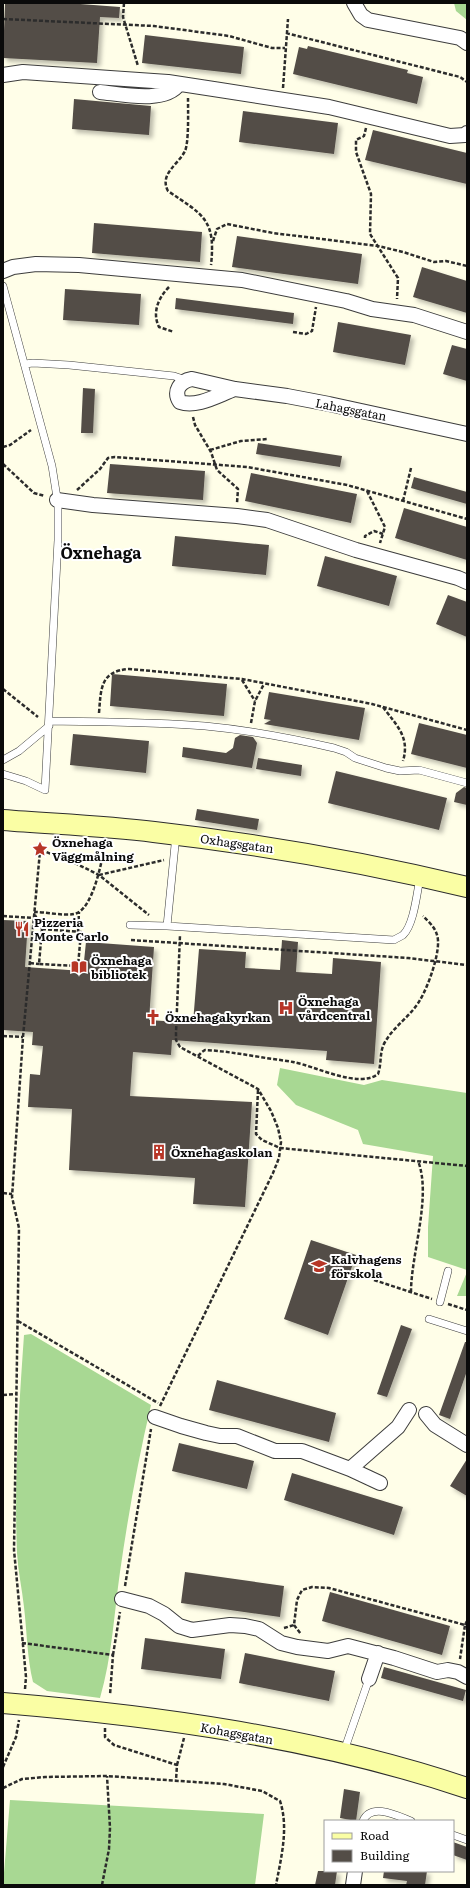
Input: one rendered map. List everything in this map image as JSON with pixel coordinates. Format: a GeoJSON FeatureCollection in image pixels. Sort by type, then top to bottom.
{"type":"FeatureCollection","features":[{"type":"Feature","properties":{"kind":"street"},"geometry":{"type":"LineString","coordinates":[[354,3],[361,16],[368,20],[460,38],[467,42]]}},
{"type":"Feature","properties":{"kind":"street"},"geometry":{"type":"LineString","coordinates":[[3,75],[23,72],[138,80],[184,85],[281,99],[369,116],[450,136],[465,135],[467,133]]}},
{"type":"Feature","properties":{"kind":"street"},"geometry":{"type":"LineString","coordinates":[[100,92],[148,96],[168,94],[184,85]]}},
{"type":"Feature","properties":{"kind":"street"},"geometry":{"type":"LineString","coordinates":[[3,271],[13,267],[44,264],[79,265],[242,280],[414,315],[467,332]]}},
{"type":"Feature","properties":{"kind":"street","name":"Lahagsgatan"},"geometry":{"type":"LineString","coordinates":[[235,389],[198,403],[188,405],[180,402],[177,392],[178,387],[186,380],[192,379],[235,389],[287,396],[467,434]]}},
{"type":"Feature","properties":{"kind":"street"},"geometry":{"type":"LineString","coordinates":[[60,501],[267,520],[377,556],[458,578],[467,582]]}},
{"type":"Feature","properties":{"kind":"street","name":"Oxhagsgatan"},"geometry":{"type":"LineString","coordinates":[[3,820],[176,835],[290,851],[420,876],[467,887]]}},
{"type":"Feature","properties":{"kind":"street"},"geometry":{"type":"LineString","coordinates":[[350,1469],[398,1427],[409,1410]]}},
{"type":"Feature","properties":{"kind":"street"},"geometry":{"type":"LineString","coordinates":[[158,1411],[181,1426],[220,1436],[237,1436],[275,1451],[302,1451],[350,1469],[380,1483]]}},
{"type":"Feature","properties":{"kind":"street"},"geometry":{"type":"LineString","coordinates":[[426,1414],[435,1425],[467,1445]]}},
{"type":"Feature","properties":{"kind":"street"},"geometry":{"type":"LineString","coordinates":[[122,1599],[148,1606],[164,1614],[178,1626],[192,1630],[230,1625],[259,1628],[281,1643],[313,1650],[328,1651],[348,1646],[378,1653],[437,1672],[448,1670],[463,1675]]}},
{"type":"Feature","properties":{"kind":"street"},"geometry":{"type":"LineString","coordinates":[[370,1679],[378,1653]]}},
{"type":"Feature","properties":{"kind":"street","name":"Kohagsgatan"},"geometry":{"type":"LineString","coordinates":[[11,1704],[94,1711],[188,1724],[303,1744],[344,1753],[467,1788]]}},
{"type":"Feature","properties":{"kind":"street"},"geometry":{"type":"LineString","coordinates":[[353,1885],[355,1872]]}},
{"type":"Feature","properties":{"kind":"lane"},"geometry":{"type":"LineString","coordinates":[[3,286],[41,423],[60,501],[46,790],[26,781],[3,774]]}},
{"type":"Feature","properties":{"kind":"lane"},"geometry":{"type":"LineString","coordinates":[[25,364],[33,362],[69,365],[174,376],[186,380]]}},
{"type":"Feature","properties":{"kind":"lane"},"geometry":{"type":"LineString","coordinates":[[3,760],[19,752],[50,724],[98,722],[183,725],[250,731],[334,748],[346,752],[355,758],[400,771],[419,770],[467,783]]}},
{"type":"Feature","properties":{"kind":"lane"},"geometry":{"type":"LineString","coordinates":[[164,926],[176,835]]}},
{"type":"Feature","properties":{"kind":"lane"},"geometry":{"type":"LineString","coordinates":[[130,925],[394,940],[403,935],[408,927],[413,911],[420,876]]}},
{"type":"Feature","properties":{"kind":"lane"},"geometry":{"type":"LineString","coordinates":[[440,1302],[448,1271]]}},
{"type":"Feature","properties":{"kind":"lane"},"geometry":{"type":"LineString","coordinates":[[429,1319],[467,1331]]}},
{"type":"Feature","properties":{"kind":"lane"},"geometry":{"type":"LineString","coordinates":[[344,1753],[370,1679]]}},
{"type":"Feature","properties":{"kind":"lane"},"geometry":{"type":"LineString","coordinates":[[364,1820],[368,1814],[374,1812],[384,1812],[408,1820]]}},
{"type":"Feature","properties":{"kind":"lane"},"geometry":{"type":"LineString","coordinates":[[454,1835],[467,1840]]}},
{"type":"Feature","properties":{"kind":"path"},"geometry":{"type":"LineString","coordinates":[[124,3],[123,17],[137,57],[139,67],[138,80]]}},
{"type":"Feature","properties":{"kind":"path"},"geometry":{"type":"LineString","coordinates":[[281,99],[286,65],[285,48],[288,18]]}},
{"type":"Feature","properties":{"kind":"path"},"geometry":{"type":"LineString","coordinates":[[3,19],[125,26],[154,26],[229,36],[272,48],[285,48]]}},
{"type":"Feature","properties":{"kind":"path"},"geometry":{"type":"LineString","coordinates":[[286,32],[460,77],[467,82]]}},
{"type":"Feature","properties":{"kind":"path"},"geometry":{"type":"LineString","coordinates":[[184,85],[186,150],[180,160],[166,176],[165,186],[168,191],[205,218],[213,241]]}},
{"type":"Feature","properties":{"kind":"path"},"geometry":{"type":"LineString","coordinates":[[369,116],[364,136],[356,140],[356,152],[371,194],[370,234],[398,278],[398,294],[394,312]]}},
{"type":"Feature","properties":{"kind":"path"},"geometry":{"type":"LineString","coordinates":[[210,277],[213,241],[217,229],[227,224],[274,233],[378,246],[434,262],[446,261],[467,266]]}},
{"type":"Feature","properties":{"kind":"path"},"geometry":{"type":"LineString","coordinates":[[174,332],[159,327],[156,320],[157,307],[160,298],[167,289],[184,274]]}},
{"type":"Feature","properties":{"kind":"path"},"geometry":{"type":"LineString","coordinates":[[293,332],[306,334],[312,331],[318,295]]}},
{"type":"Feature","properties":{"kind":"path"},"geometry":{"type":"LineString","coordinates":[[193,417],[195,425],[210,450],[217,470],[238,489],[236,516]]}},
{"type":"Feature","properties":{"kind":"path"},"geometry":{"type":"LineString","coordinates":[[3,447],[10,445],[41,423]]}},
{"type":"Feature","properties":{"kind":"path"},"geometry":{"type":"LineString","coordinates":[[210,450],[241,441],[268,439]]}},
{"type":"Feature","properties":{"kind":"path"},"geometry":{"type":"LineString","coordinates":[[3,464],[34,493],[60,501],[94,475],[108,458],[115,457],[247,467],[367,490],[467,519]]}},
{"type":"Feature","properties":{"kind":"path"},"geometry":{"type":"LineString","coordinates":[[403,500],[411,468]]}},
{"type":"Feature","properties":{"kind":"path"},"geometry":{"type":"LineString","coordinates":[[367,490],[385,527],[377,556]]}},
{"type":"Feature","properties":{"kind":"path"},"geometry":{"type":"LineString","coordinates":[[98,722],[100,690],[104,680],[110,674],[119,670],[129,669],[242,679],[383,707],[467,730]]}},
{"type":"Feature","properties":{"kind":"path"},"geometry":{"type":"LineString","coordinates":[[242,679],[255,701]]}},
{"type":"Feature","properties":{"kind":"path"},"geometry":{"type":"LineString","coordinates":[[250,731],[255,701],[264,684]]}},
{"type":"Feature","properties":{"kind":"path"},"geometry":{"type":"LineString","coordinates":[[3,689],[50,724]]}},
{"type":"Feature","properties":{"kind":"path"},"geometry":{"type":"LineString","coordinates":[[383,707],[400,730],[406,744],[406,750],[400,771]]}},
{"type":"Feature","properties":{"kind":"path"},"geometry":{"type":"LineString","coordinates":[[3,916],[74,914],[79,912],[91,897],[99,875],[105,839]]}},
{"type":"Feature","properties":{"kind":"path"},"geometry":{"type":"LineString","coordinates":[[3,1767],[17,1733],[11,1704],[19,1697],[26,1684],[14,1550],[19,1228],[13,1194],[24,1037],[41,840]]}},
{"type":"Feature","properties":{"kind":"path"},"geometry":{"type":"LineString","coordinates":[[41,850],[62,857],[99,875],[164,926],[180,943]]}},
{"type":"Feature","properties":{"kind":"path"},"geometry":{"type":"LineString","coordinates":[[99,875],[174,857]]}},
{"type":"Feature","properties":{"kind":"path"},"geometry":{"type":"LineString","coordinates":[[198,1056],[205,1050],[236,1052],[294,1062],[341,1077],[365,1079],[374,1078],[378,1074],[381,1052],[384,1043],[392,1031],[403,1021],[420,1000],[434,962],[438,946],[437,936],[430,922],[421,914],[413,911]]}},
{"type":"Feature","properties":{"kind":"path"},"geometry":{"type":"LineString","coordinates":[[78,932],[79,912]]}},
{"type":"Feature","properties":{"kind":"path"},"geometry":{"type":"LineString","coordinates":[[34,914],[42,929],[40,964]]}},
{"type":"Feature","properties":{"kind":"path"},"geometry":{"type":"LineString","coordinates":[[110,1695],[113,1655],[149,1436],[158,1411],[273,1173],[279,1158],[280,1148],[278,1128],[271,1111],[258,1089],[180,1047],[176,1040],[180,927]]}},
{"type":"Feature","properties":{"kind":"path"},"geometry":{"type":"LineString","coordinates":[[30,963],[78,966],[81,932],[42,929]]}},
{"type":"Feature","properties":{"kind":"path"},"geometry":{"type":"LineString","coordinates":[[131,940],[467,965]]}},
{"type":"Feature","properties":{"kind":"path"},"geometry":{"type":"LineString","coordinates":[[3,1036],[24,1037]]}},
{"type":"Feature","properties":{"kind":"path"},"geometry":{"type":"LineString","coordinates":[[258,1089],[256,1134],[262,1140],[280,1148],[467,1166]]}},
{"type":"Feature","properties":{"kind":"path"},"geometry":{"type":"LineString","coordinates":[[411,1292],[411,1274],[421,1211],[422,1181],[421,1169],[418,1161]]}},
{"type":"Feature","properties":{"kind":"path"},"geometry":{"type":"LineString","coordinates":[[3,1193],[13,1194]]}},
{"type":"Feature","properties":{"kind":"path"},"geometry":{"type":"LineString","coordinates":[[374,1280],[467,1310]]}},
{"type":"Feature","properties":{"kind":"path"},"geometry":{"type":"LineString","coordinates":[[18,1321],[158,1411]]}},
{"type":"Feature","properties":{"kind":"path"},"geometry":{"type":"LineString","coordinates":[[3,1395],[16,1394]]}},
{"type":"Feature","properties":{"kind":"path"},"geometry":{"type":"LineString","coordinates":[[266,1633],[294,1625],[298,1600],[302,1590],[312,1587],[330,1588],[465,1625]]}},
{"type":"Feature","properties":{"kind":"path"},"geometry":{"type":"LineString","coordinates":[[463,1675],[465,1625],[467,1621]]}},
{"type":"Feature","properties":{"kind":"path"},"geometry":{"type":"LineString","coordinates":[[22,1643],[113,1655]]}},
{"type":"Feature","properties":{"kind":"path"},"geometry":{"type":"LineString","coordinates":[[176,1780],[177,1765],[188,1724]]}},
{"type":"Feature","properties":{"kind":"path"},"geometry":{"type":"LineString","coordinates":[[105,1728],[105,1737],[114,1745],[177,1765]]}},
{"type":"Feature","properties":{"kind":"path"},"geometry":{"type":"LineString","coordinates":[[102,1885],[109,1849],[110,1828],[107,1776]]}},
{"type":"Feature","properties":{"kind":"path"},"geometry":{"type":"LineString","coordinates":[[3,1788],[22,1779],[107,1776],[224,1784],[262,1791],[280,1801],[284,1812],[283,1847],[276,1885]]}},
{"type":"Feature","properties":{"kind":"green space"},"geometry":{"type":"Polygon","coordinates":[[[454,3],[467,3],[467,20],[456,11],[454,3]]]}},
{"type":"Feature","properties":{"kind":"green space"},"geometry":{"type":"Polygon","coordinates":[[[280,1068],[364,1085],[382,1080],[467,1093],[467,1270],[428,1257],[428,1227],[433,1156],[363,1144],[358,1130],[296,1105],[277,1085],[280,1068]]]}},
{"type":"Feature","properties":{"kind":"green space"},"geometry":{"type":"Polygon","coordinates":[[[467,1272],[467,1296],[457,1296],[467,1272]]]}},
{"type":"Feature","properties":{"kind":"green space"},"geometry":{"type":"Polygon","coordinates":[[[31,1334],[151,1405],[130,1509],[110,1651],[100,1698],[47,1691],[33,1682],[31,1673],[18,1560],[16,1498],[24,1335],[31,1334]]]}},
{"type":"Feature","properties":{"kind":"green space"},"geometry":{"type":"Polygon","coordinates":[[[10,1800],[264,1814],[255,1885],[3,1885],[10,1800]]]}},
{"type":"Feature","properties":{"kind":"building"},"geometry":{"type":"Polygon","coordinates":[[[5,3],[67,3],[120,7],[119,18],[100,17],[97,63],[3,58],[5,3]]]}},
{"type":"Feature","properties":{"kind":"building"},"geometry":{"type":"Polygon","coordinates":[[[145,35],[244,47],[241,74],[142,63],[145,35]]]}},
{"type":"Feature","properties":{"kind":"building"},"geometry":{"type":"Polygon","coordinates":[[[308,46],[408,70],[407,73],[423,77],[417,104],[293,74],[299,47],[307,49],[308,46]]]}},
{"type":"Feature","properties":{"kind":"building"},"geometry":{"type":"Polygon","coordinates":[[[74,99],[151,106],[149,135],[72,129],[74,99]]]}},
{"type":"Feature","properties":{"kind":"building"},"geometry":{"type":"Polygon","coordinates":[[[243,111],[338,123],[334,154],[239,142],[243,111]]]}},
{"type":"Feature","properties":{"kind":"building"},"geometry":{"type":"Polygon","coordinates":[[[373,130],[467,153],[467,184],[365,160],[373,130]]]}},
{"type":"Feature","properties":{"kind":"building"},"geometry":{"type":"Polygon","coordinates":[[[94,223],[202,232],[200,262],[92,253],[94,223]]]}},
{"type":"Feature","properties":{"kind":"building"},"geometry":{"type":"Polygon","coordinates":[[[237,236],[362,254],[358,284],[232,267],[237,236]]]}},
{"type":"Feature","properties":{"kind":"building"},"geometry":{"type":"Polygon","coordinates":[[[422,267],[467,281],[467,313],[413,297],[422,267]]]}},
{"type":"Feature","properties":{"kind":"building"},"geometry":{"type":"Polygon","coordinates":[[[65,289],[141,294],[139,325],[63,320],[65,289]]]}},
{"type":"Feature","properties":{"kind":"building"},"geometry":{"type":"Polygon","coordinates":[[[176,298],[294,313],[293,324],[175,309],[176,298]]]}},
{"type":"Feature","properties":{"kind":"building"},"geometry":{"type":"Polygon","coordinates":[[[338,322],[411,335],[405,365],[333,352],[338,322]]]}},
{"type":"Feature","properties":{"kind":"building"},"geometry":{"type":"Polygon","coordinates":[[[452,345],[467,349],[467,381],[443,374],[452,345]]]}},
{"type":"Feature","properties":{"kind":"building"},"geometry":{"type":"Polygon","coordinates":[[[83,388],[95,389],[93,433],[81,433],[83,388]]]}},
{"type":"Feature","properties":{"kind":"building"},"geometry":{"type":"Polygon","coordinates":[[[258,443],[342,456],[340,467],[256,454],[258,443]]]}},
{"type":"Feature","properties":{"kind":"building"},"geometry":{"type":"Polygon","coordinates":[[[110,464],[205,471],[203,500],[107,493],[110,464]]]}},
{"type":"Feature","properties":{"kind":"building"},"geometry":{"type":"Polygon","coordinates":[[[251,473],[357,494],[351,523],[245,501],[251,473]]]}},
{"type":"Feature","properties":{"kind":"building"},"geometry":{"type":"Polygon","coordinates":[[[414,477],[467,492],[467,504],[411,488],[414,477]]]}},
{"type":"Feature","properties":{"kind":"building"},"geometry":{"type":"Polygon","coordinates":[[[404,508],[467,527],[467,560],[395,538],[404,508]]]}},
{"type":"Feature","properties":{"kind":"building"},"geometry":{"type":"Polygon","coordinates":[[[175,536],[269,545],[266,575],[172,566],[175,536]]]}},
{"type":"Feature","properties":{"kind":"building"},"geometry":{"type":"Polygon","coordinates":[[[325,556],[397,576],[389,606],[317,586],[325,556]]]}},
{"type":"Feature","properties":{"kind":"building"},"geometry":{"type":"Polygon","coordinates":[[[448,595],[467,602],[467,637],[436,624],[448,595]]]}},
{"type":"Feature","properties":{"kind":"building"},"geometry":{"type":"Polygon","coordinates":[[[112,674],[227,684],[224,716],[110,706],[112,674]]]}},
{"type":"Feature","properties":{"kind":"building"},"geometry":{"type":"Polygon","coordinates":[[[269,692],[365,708],[359,740],[264,724],[271,720],[264,719],[269,692]]]}},
{"type":"Feature","properties":{"kind":"building"},"geometry":{"type":"Polygon","coordinates":[[[419,723],[467,735],[467,768],[411,754],[419,723]]]}},
{"type":"Feature","properties":{"kind":"building"},"geometry":{"type":"Polygon","coordinates":[[[73,734],[149,741],[146,773],[70,765],[73,734]]]}},
{"type":"Feature","properties":{"kind":"building"},"geometry":{"type":"Polygon","coordinates":[[[240,735],[253,737],[257,743],[252,768],[182,757],[183,747],[226,753],[233,748],[235,738],[240,735]]]}},
{"type":"Feature","properties":{"kind":"building"},"geometry":{"type":"Polygon","coordinates":[[[258,758],[302,765],[301,776],[256,769],[258,758]]]}},
{"type":"Feature","properties":{"kind":"building"},"geometry":{"type":"Polygon","coordinates":[[[336,771],[447,798],[439,830],[328,803],[336,771]]]}},
{"type":"Feature","properties":{"kind":"building"},"geometry":{"type":"Polygon","coordinates":[[[464,787],[467,788],[467,805],[454,802],[456,793],[464,787]]]}},
{"type":"Feature","properties":{"kind":"building"},"geometry":{"type":"Polygon","coordinates":[[[197,809],[259,819],[257,830],[195,820],[197,809]]]}},
{"type":"Feature","properties":{"kind":"building"},"geometry":{"type":"Polygon","coordinates":[[[3,920],[28,921],[25,967],[83,971],[86,942],[154,947],[149,1020],[193,1023],[199,949],[246,952],[245,968],[280,970],[282,940],[298,942],[296,972],[332,974],[333,958],[381,962],[374,1064],[326,1060],[327,1051],[172,1040],[171,1055],[133,1052],[130,1096],[252,1102],[245,1207],[193,1204],[195,1178],[69,1170],[72,1109],[28,1107],[30,1074],[40,1075],[43,1046],[32,1045],[33,1032],[3,1030],[3,920]]]}},
{"type":"Feature","properties":{"kind":"building"},"geometry":{"type":"Polygon","coordinates":[[[311,1240],[356,1255],[328,1335],[284,1319],[311,1240]]]}},
{"type":"Feature","properties":{"kind":"building"},"geometry":{"type":"Polygon","coordinates":[[[401,1325],[412,1329],[387,1397],[377,1394],[401,1325]]]}},
{"type":"Feature","properties":{"kind":"building"},"geometry":{"type":"Polygon","coordinates":[[[465,1342],[467,1342],[467,1371],[450,1419],[439,1415],[465,1342]]]}},
{"type":"Feature","properties":{"kind":"building"},"geometry":{"type":"Polygon","coordinates":[[[217,1380],[336,1413],[329,1442],[209,1410],[217,1380]]]}},
{"type":"Feature","properties":{"kind":"building"},"geometry":{"type":"Polygon","coordinates":[[[179,1443],[254,1461],[247,1489],[172,1471],[179,1443]]]}},
{"type":"Feature","properties":{"kind":"building"},"geometry":{"type":"Polygon","coordinates":[[[467,1459],[467,1496],[450,1486],[467,1459]]]}},
{"type":"Feature","properties":{"kind":"building"},"geometry":{"type":"Polygon","coordinates":[[[292,1473],[403,1507],[394,1535],[284,1500],[292,1473]]]}},
{"type":"Feature","properties":{"kind":"building"},"geometry":{"type":"Polygon","coordinates":[[[185,1572],[284,1586],[280,1617],[181,1603],[185,1572]]]}},
{"type":"Feature","properties":{"kind":"building"},"geometry":{"type":"Polygon","coordinates":[[[330,1592],[450,1626],[442,1655],[322,1621],[330,1592]]]}},
{"type":"Feature","properties":{"kind":"building"},"geometry":{"type":"Polygon","coordinates":[[[145,1638],[225,1649],[221,1679],[141,1669],[145,1638]]]}},
{"type":"Feature","properties":{"kind":"building"},"geometry":{"type":"Polygon","coordinates":[[[245,1653],[335,1671],[329,1701],[239,1683],[245,1653]]]}},
{"type":"Feature","properties":{"kind":"building"},"geometry":{"type":"Polygon","coordinates":[[[384,1667],[466,1690],[463,1701],[381,1678],[384,1667]]]}},
{"type":"Feature","properties":{"kind":"building"},"geometry":{"type":"Polygon","coordinates":[[[344,1789],[360,1792],[356,1820],[340,1818],[344,1789]]]}},
{"type":"Feature","properties":{"kind":"building"},"geometry":{"type":"Polygon","coordinates":[[[454,1842],[467,1847],[467,1860],[454,1855],[454,1842]]]}},
{"type":"Feature","properties":{"kind":"building"},"geometry":{"type":"Polygon","coordinates":[[[318,1871],[337,1872],[335,1885],[315,1885],[318,1871]]]}},
{"type":"Feature","properties":{"kind":"building"},"geometry":{"type":"Polygon","coordinates":[[[384,1872],[427,1872],[425,1885],[406,1885],[407,1881],[383,1878],[384,1872]]]}},
{"type":"Feature","properties":{"kind":"place","name":"Öxnehaga Väggmålning"},"geometry":{"type":"Point","coordinates":[40,849]}},
{"type":"Feature","properties":{"kind":"place","name":"Pizzeria Monte Carlo"},"geometry":{"type":"Point","coordinates":[22,929]}},
{"type":"Feature","properties":{"kind":"place","name":"Öxnehaga bibliotek"},"geometry":{"type":"Point","coordinates":[79,967]}},
{"type":"Feature","properties":{"kind":"place","name":"Öxnehaga vårdcentral"},"geometry":{"type":"Point","coordinates":[286,1008]}},
{"type":"Feature","properties":{"kind":"place","name":"Öxnehagakyrkan"},"geometry":{"type":"Point","coordinates":[153,1017]}},
{"type":"Feature","properties":{"kind":"place","name":"Öxnehagaskolan"},"geometry":{"type":"Point","coordinates":[159,1152]}},
{"type":"Feature","properties":{"kind":"place","name":"Kalvhagens förskola"},"geometry":{"type":"Point","coordinates":[319,1266]}},
{"type":"Feature","properties":{"kind":"district","name":"Öxnehaga"},"geometry":{"type":"Point","coordinates":[101,552]}}]}
